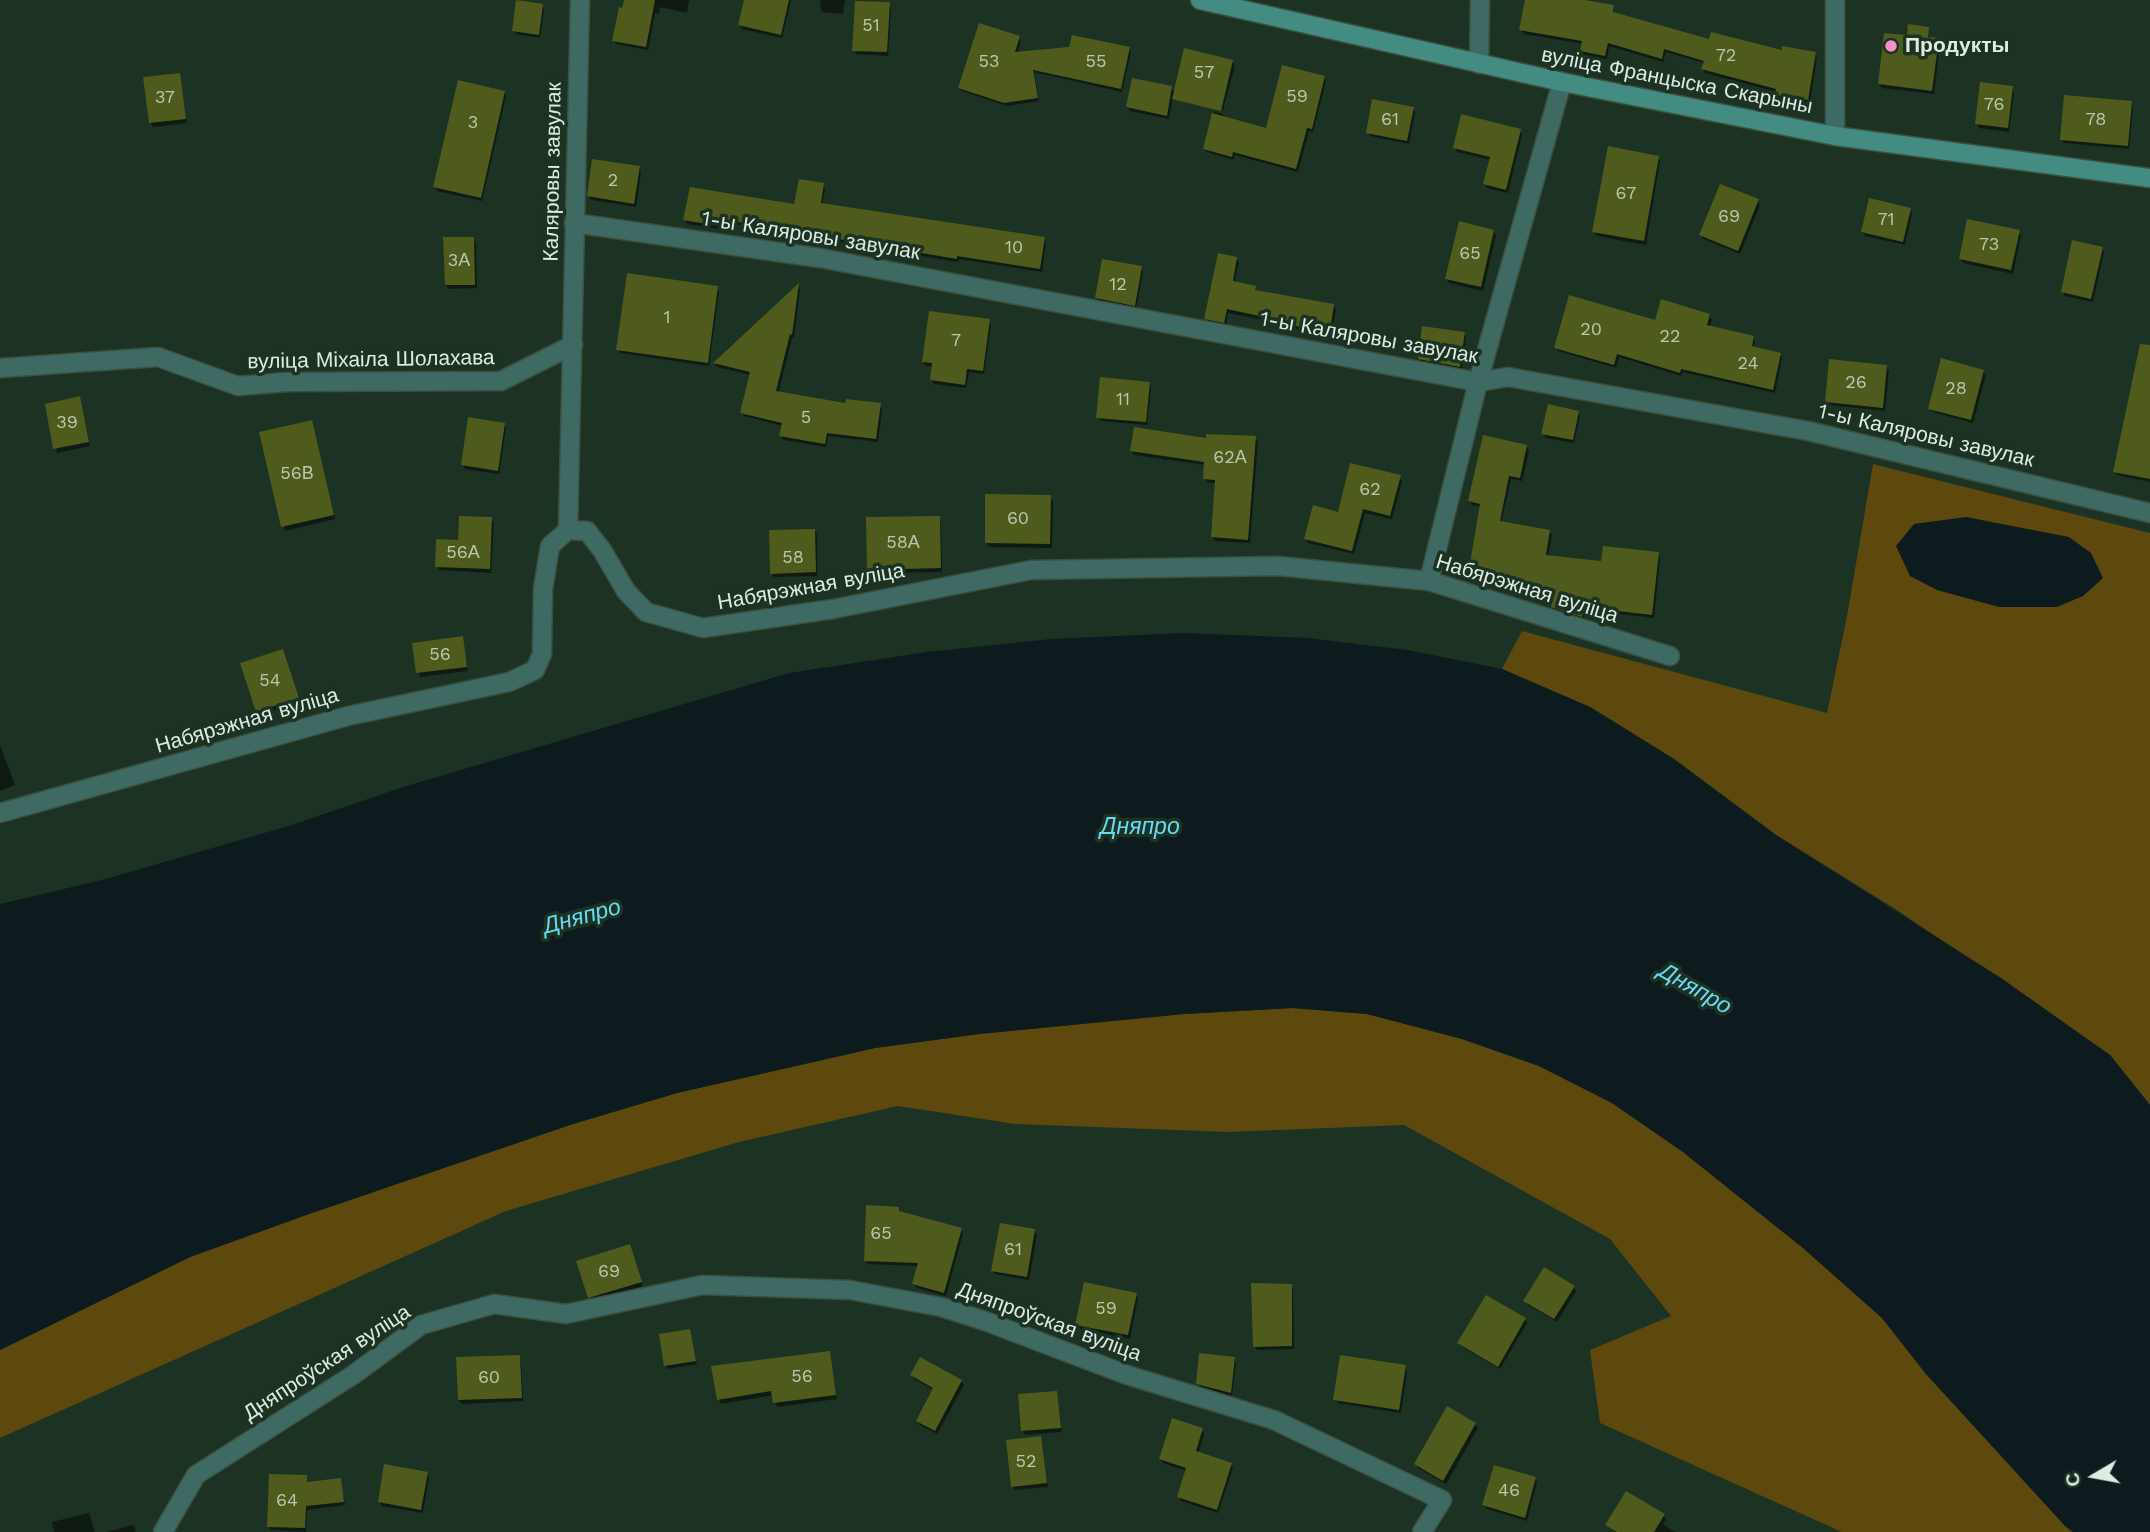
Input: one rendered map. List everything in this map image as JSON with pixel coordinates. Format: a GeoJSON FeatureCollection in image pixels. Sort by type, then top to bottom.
{"type":"FeatureCollection","features":[{"type":"Feature","properties":{"kind":"main road","name":"вуліца Францыска Скарыны"},"geometry":{"type":"LineString","coordinates":[[1200,0],[1562,82],[1835,136],[2150,178]]}},
{"type":"Feature","properties":{"kind":"street","name":"Каляровы завулак"},"geometry":{"type":"LineString","coordinates":[[568,530],[580,0]]}},
{"type":"Feature","properties":{"kind":"street"},"geometry":{"type":"LineString","coordinates":[[1479,64],[1480,0]]}},
{"type":"Feature","properties":{"kind":"street"},"geometry":{"type":"LineString","coordinates":[[1835,0],[1835,136]]}},
{"type":"Feature","properties":{"kind":"street"},"geometry":{"type":"LineString","coordinates":[[1429,581],[1478,383],[1562,82]]}},
{"type":"Feature","properties":{"kind":"street","name":"1-ы Каляровы завулак"},"geometry":{"type":"LineString","coordinates":[[575,223],[820,258],[1478,383],[1508,377],[1808,431],[2150,513]]}},
{"type":"Feature","properties":{"kind":"street","name":"вуліца Міхаіла Шолахава"},"geometry":{"type":"LineString","coordinates":[[0,368],[158,357],[238,386],[286,382],[501,382],[573,345]]}},
{"type":"Feature","properties":{"kind":"street","name":"Набярэжная вуліца"},"geometry":{"type":"LineString","coordinates":[[0,813],[348,716],[509,682],[535,670],[542,654],[543,589],[550,546],[568,530],[587,531],[602,550],[626,591],[646,612],[703,628],[834,609],[1031,570],[1278,566],[1429,581],[1670,656]]}},
{"type":"Feature","properties":{"kind":"street","name":"Дняпроўская вуліца"},"geometry":{"type":"LineString","coordinates":[[163,1532],[196,1475],[353,1375],[421,1325],[494,1304],[566,1314],[702,1284],[850,1290],[941,1307],[1127,1375],[1274,1420],[1442,1500],[1422,1532]]}},
{"type":"Feature","properties":{"kind":"shaded area"},"geometry":{"type":"Polygon","coordinates":[[[1873,464],[2150,533],[2150,1105],[2110,1055],[1894,908],[1776,835],[1674,759],[1590,707],[1502,669],[1522,631],[1827,713],[1873,464]]]}},
{"type":"Feature","properties":{"kind":"shaded area"},"geometry":{"type":"Polygon","coordinates":[[[1292,1008],[1367,1014],[1462,1039],[1539,1066],[1612,1103],[1683,1152],[1803,1248],[1882,1318],[1926,1374],[2073,1532],[1842,1532],[1600,1423],[1590,1350],[1671,1316],[1610,1239],[1404,1125],[1228,1132],[1015,1124],[898,1106],[739,1142],[506,1211],[0,1438],[0,1350],[190,1257],[573,1124],[677,1093],[875,1048],[979,1034],[1184,1014],[1292,1008]]]}},
{"type":"Feature","properties":{"kind":"water"},"geometry":{"type":"Polygon","coordinates":[[[1966,517],[2069,537],[2091,553],[2103,578],[2083,596],[2057,607],[1999,607],[1937,590],[1910,576],[1896,546],[1914,524],[1966,517]]]}},
{"type":"Feature","properties":{"kind":"water","name":"Дняпро"},"geometry":{"type":"Polygon","coordinates":[[[1184,633],[1308,638],[1407,650],[1502,669],[1590,707],[1674,759],[1776,835],[2001,978],[2110,1055],[2150,1105],[2150,1532],[2073,1532],[2065,1526],[1926,1374],[1882,1318],[1803,1248],[1683,1152],[1612,1103],[1539,1066],[1462,1039],[1367,1014],[1292,1008],[1184,1014],[979,1034],[875,1048],[677,1093],[573,1124],[190,1257],[0,1350],[0,904],[102,880],[292,825],[400,788],[789,673],[927,652],[1051,639],[1184,633]]]}},
{"type":"Feature","properties":{"kind":"building"},"geometry":{"type":"Polygon","coordinates":[[[516,0],[543,4],[539,35],[512,31],[516,0]]]}},
{"type":"Feature","properties":{"kind":"building"},"geometry":{"type":"Polygon","coordinates":[[[624,0],[655,0],[646,47],[612,41],[619,7],[622,8],[624,0]]]}},
{"type":"Feature","properties":{"kind":"building"},"geometry":{"type":"Polygon","coordinates":[[[744,0],[789,0],[781,35],[738,25],[744,0]]]}},
{"type":"Feature","properties":{"kind":"building"},"geometry":{"type":"Polygon","coordinates":[[[1525,0],[1585,0],[1614,5],[1613,12],[1709,39],[1711,32],[1782,50],[1782,46],[1816,52],[1808,100],[1775,95],[1776,89],[1701,69],[1704,61],[1664,49],[1662,59],[1608,43],[1605,56],[1580,51],[1582,41],[1519,30],[1525,0]]]}},
{"type":"Feature","properties":{"kind":"building"},"geometry":{"type":"Polygon","coordinates":[[[855,1],[890,2],[887,52],[852,51],[855,1]]]}},
{"type":"Feature","properties":{"kind":"building"},"geometry":{"type":"Polygon","coordinates":[[[979,23],[1020,36],[1015,52],[1069,47],[1072,35],[1130,47],[1121,89],[1033,70],[1038,98],[1004,103],[958,88],[979,23]]]}},
{"type":"Feature","properties":{"kind":"building"},"geometry":{"type":"Polygon","coordinates":[[[1908,24],[1929,27],[1928,37],[1939,38],[1932,91],[1878,84],[1884,33],[1907,35],[1908,24]]]}},
{"type":"Feature","properties":{"kind":"building"},"geometry":{"type":"Polygon","coordinates":[[[1184,48],[1233,60],[1221,111],[1172,99],[1184,48]]]}},
{"type":"Feature","properties":{"kind":"building"},"geometry":{"type":"Polygon","coordinates":[[[1282,65],[1325,76],[1312,129],[1307,128],[1296,169],[1233,152],[1232,157],[1203,149],[1212,113],[1266,128],[1282,65]]]}},
{"type":"Feature","properties":{"kind":"building"},"geometry":{"type":"Polygon","coordinates":[[[180,73],[186,119],[149,123],[143,77],[180,73]]]}},
{"type":"Feature","properties":{"kind":"building"},"geometry":{"type":"Polygon","coordinates":[[[1132,78],[1172,86],[1167,116],[1126,107],[1132,78]]]}},
{"type":"Feature","properties":{"kind":"building"},"geometry":{"type":"Polygon","coordinates":[[[458,80],[505,91],[481,198],[433,187],[458,80]]]}},
{"type":"Feature","properties":{"kind":"building"},"geometry":{"type":"Polygon","coordinates":[[[1980,82],[2013,86],[2008,128],[1975,124],[1980,82]]]}},
{"type":"Feature","properties":{"kind":"building"},"geometry":{"type":"Polygon","coordinates":[[[2064,95],[2132,101],[2128,146],[2060,140],[2064,95]]]}},
{"type":"Feature","properties":{"kind":"building"},"geometry":{"type":"Polygon","coordinates":[[[1372,99],[1414,107],[1407,141],[1366,133],[1372,99]]]}},
{"type":"Feature","properties":{"kind":"building"},"geometry":{"type":"Polygon","coordinates":[[[1461,114],[1521,129],[1506,190],[1483,184],[1490,157],[1453,148],[1461,114]]]}},
{"type":"Feature","properties":{"kind":"building"},"geometry":{"type":"Polygon","coordinates":[[[1608,146],[1659,156],[1644,241],[1592,232],[1608,146]]]}},
{"type":"Feature","properties":{"kind":"building"},"geometry":{"type":"Polygon","coordinates":[[[592,159],[640,166],[634,204],[587,196],[592,159]]]}},
{"type":"Feature","properties":{"kind":"building"},"geometry":{"type":"Polygon","coordinates":[[[799,179],[824,183],[821,203],[1045,237],[1040,269],[957,256],[957,259],[720,219],[719,226],[683,220],[690,187],[794,204],[799,179]]]}},
{"type":"Feature","properties":{"kind":"building"},"geometry":{"type":"Polygon","coordinates":[[[1720,184],[1759,199],[1738,251],[1699,235],[1720,184]]]}},
{"type":"Feature","properties":{"kind":"building"},"geometry":{"type":"Polygon","coordinates":[[[1869,198],[1911,208],[1903,242],[1861,232],[1869,198]]]}},
{"type":"Feature","properties":{"kind":"building"},"geometry":{"type":"Polygon","coordinates":[[[1967,219],[2020,230],[2011,270],[1959,259],[1967,219]]]}},
{"type":"Feature","properties":{"kind":"building"},"geometry":{"type":"Polygon","coordinates":[[[1459,221],[1494,230],[1481,287],[1445,279],[1459,221]]]}},
{"type":"Feature","properties":{"kind":"building"},"geometry":{"type":"Polygon","coordinates":[[[443,237],[474,237],[475,285],[445,285],[443,237]]]}},
{"type":"Feature","properties":{"kind":"building"},"geometry":{"type":"Polygon","coordinates":[[[2072,240],[2103,247],[2091,299],[2061,292],[2072,240]]]}},
{"type":"Feature","properties":{"kind":"building"},"geometry":{"type":"Polygon","coordinates":[[[1218,253],[1237,257],[1233,281],[1256,286],[1255,290],[1334,304],[1330,332],[1278,323],[1278,320],[1227,309],[1224,323],[1204,319],[1218,253]]]}},
{"type":"Feature","properties":{"kind":"building"},"geometry":{"type":"Polygon","coordinates":[[[1102,259],[1142,266],[1135,306],[1095,298],[1102,259]]]}},
{"type":"Feature","properties":{"kind":"building"},"geometry":{"type":"Polygon","coordinates":[[[627,273],[718,286],[708,363],[616,350],[627,273]]]}},
{"type":"Feature","properties":{"kind":"building"},"geometry":{"type":"Polygon","coordinates":[[[799,283],[792,335],[790,334],[776,391],[845,403],[846,399],[881,403],[876,439],[827,433],[825,444],[779,436],[782,423],[740,413],[750,372],[713,363],[799,283]]]}},
{"type":"Feature","properties":{"kind":"building"},"geometry":{"type":"Polygon","coordinates":[[[1569,295],[1655,320],[1661,299],[1710,314],[1707,325],[1754,336],[1752,346],[1781,353],[1773,390],[1681,369],[1680,373],[1617,354],[1614,365],[1554,348],[1569,295]]]}},
{"type":"Feature","properties":{"kind":"building"},"geometry":{"type":"Polygon","coordinates":[[[929,311],[990,319],[983,371],[967,369],[965,385],[930,380],[932,363],[922,362],[929,311]]]}},
{"type":"Feature","properties":{"kind":"building"},"geometry":{"type":"Polygon","coordinates":[[[1422,326],[1465,332],[1460,367],[1418,359],[1422,326]]]}},
{"type":"Feature","properties":{"kind":"building"},"geometry":{"type":"Polygon","coordinates":[[[2140,344],[2150,345],[2150,479],[2113,472],[2140,344]]]}},
{"type":"Feature","properties":{"kind":"building"},"geometry":{"type":"Polygon","coordinates":[[[1941,358],[1984,370],[1971,420],[1928,409],[1941,358]]]}},
{"type":"Feature","properties":{"kind":"building"},"geometry":{"type":"Polygon","coordinates":[[[1829,359],[1887,365],[1883,408],[1825,402],[1829,359]]]}},
{"type":"Feature","properties":{"kind":"building"},"geometry":{"type":"Polygon","coordinates":[[[1100,377],[1150,382],[1146,422],[1096,418],[1100,377]]]}},
{"type":"Feature","properties":{"kind":"building"},"geometry":{"type":"Polygon","coordinates":[[[80,396],[89,442],[53,449],[45,404],[80,396]]]}},
{"type":"Feature","properties":{"kind":"building"},"geometry":{"type":"Polygon","coordinates":[[[1548,404],[1579,411],[1573,440],[1541,434],[1548,404]]]}},
{"type":"Feature","properties":{"kind":"building"},"geometry":{"type":"Polygon","coordinates":[[[468,417],[505,423],[498,471],[461,465],[468,417]]]}},
{"type":"Feature","properties":{"kind":"building"},"geometry":{"type":"Polygon","coordinates":[[[312,420],[334,515],[281,527],[259,432],[312,420]]]}},
{"type":"Feature","properties":{"kind":"building"},"geometry":{"type":"Polygon","coordinates":[[[1134,427],[1206,438],[1206,434],[1256,436],[1248,540],[1211,537],[1215,480],[1203,479],[1204,462],[1130,451],[1134,427]]]}},
{"type":"Feature","properties":{"kind":"building"},"geometry":{"type":"Polygon","coordinates":[[[1483,435],[1527,445],[1520,478],[1509,476],[1500,521],[1550,530],[1546,555],[1601,561],[1603,546],[1659,552],[1652,615],[1583,607],[1582,617],[1551,607],[1554,591],[1468,575],[1480,504],[1468,501],[1483,435]]]}},
{"type":"Feature","properties":{"kind":"building"},"geometry":{"type":"Polygon","coordinates":[[[1350,463],[1401,475],[1390,516],[1363,509],[1352,551],[1304,539],[1313,505],[1338,512],[1350,463]]]}},
{"type":"Feature","properties":{"kind":"building"},"geometry":{"type":"Polygon","coordinates":[[[985,494],[1051,495],[1050,544],[985,543],[985,494]]]}},
{"type":"Feature","properties":{"kind":"building"},"geometry":{"type":"Polygon","coordinates":[[[459,516],[492,517],[490,569],[435,567],[436,539],[458,540],[459,516]]]}},
{"type":"Feature","properties":{"kind":"building"},"geometry":{"type":"Polygon","coordinates":[[[940,516],[941,568],[867,570],[866,517],[940,516]]]}},
{"type":"Feature","properties":{"kind":"building"},"geometry":{"type":"Polygon","coordinates":[[[815,529],[816,572],[770,574],[769,530],[815,529]]]}},
{"type":"Feature","properties":{"kind":"building"},"geometry":{"type":"Polygon","coordinates":[[[463,636],[467,667],[416,673],[412,643],[463,636]]]}},
{"type":"Feature","properties":{"kind":"building"},"geometry":{"type":"Polygon","coordinates":[[[283,649],[299,698],[256,712],[240,663],[283,649]]]}},
{"type":"Feature","properties":{"kind":"building"},"geometry":{"type":"Polygon","coordinates":[[[866,1205],[899,1207],[899,1211],[962,1228],[944,1293],[912,1284],[918,1263],[864,1261],[866,1205]]]}},
{"type":"Feature","properties":{"kind":"building"},"geometry":{"type":"Polygon","coordinates":[[[1000,1223],[1035,1229],[1027,1277],[991,1271],[1000,1223]]]}},
{"type":"Feature","properties":{"kind":"building"},"geometry":{"type":"Polygon","coordinates":[[[630,1244],[642,1282],[588,1298],[576,1261],[630,1244]]]}},
{"type":"Feature","properties":{"kind":"building"},"geometry":{"type":"Polygon","coordinates":[[[1544,1267],[1575,1286],[1554,1319],[1523,1301],[1544,1267]]]}},
{"type":"Feature","properties":{"kind":"building"},"geometry":{"type":"Polygon","coordinates":[[[1084,1282],[1137,1293],[1128,1335],[1075,1325],[1084,1282]]]}},
{"type":"Feature","properties":{"kind":"building"},"geometry":{"type":"Polygon","coordinates":[[[1251,1283],[1292,1284],[1292,1346],[1253,1347],[1251,1283]]]}},
{"type":"Feature","properties":{"kind":"building"},"geometry":{"type":"Polygon","coordinates":[[[1486,1295],[1526,1318],[1498,1367],[1457,1343],[1486,1295]]]}},
{"type":"Feature","properties":{"kind":"building"},"geometry":{"type":"Polygon","coordinates":[[[690,1329],[696,1361],[664,1366],[659,1334],[690,1329]]]}},
{"type":"Feature","properties":{"kind":"building"},"geometry":{"type":"Polygon","coordinates":[[[830,1351],[836,1395],[773,1403],[771,1391],[717,1400],[711,1366],[830,1351]]]}},
{"type":"Feature","properties":{"kind":"building"},"geometry":{"type":"Polygon","coordinates":[[[1199,1353],[1235,1357],[1231,1393],[1196,1384],[1199,1353]]]}},
{"type":"Feature","properties":{"kind":"building"},"geometry":{"type":"Polygon","coordinates":[[[520,1355],[522,1398],[458,1400],[456,1357],[520,1355]]]}},
{"type":"Feature","properties":{"kind":"building"},"geometry":{"type":"Polygon","coordinates":[[[1340,1355],[1406,1365],[1399,1410],[1333,1400],[1340,1355]]]}},
{"type":"Feature","properties":{"kind":"building"},"geometry":{"type":"Polygon","coordinates":[[[920,1357],[962,1380],[935,1431],[916,1421],[933,1388],[910,1375],[920,1357]]]}},
{"type":"Feature","properties":{"kind":"building"},"geometry":{"type":"Polygon","coordinates":[[[1057,1391],[1061,1428],[1021,1431],[1018,1394],[1057,1391]]]}},
{"type":"Feature","properties":{"kind":"building"},"geometry":{"type":"Polygon","coordinates":[[[1447,1406],[1476,1423],[1443,1481],[1414,1464],[1447,1406]]]}},
{"type":"Feature","properties":{"kind":"building"},"geometry":{"type":"Polygon","coordinates":[[[1172,1418],[1203,1428],[1196,1451],[1232,1463],[1217,1510],[1177,1497],[1186,1468],[1159,1459],[1172,1418]]]}},
{"type":"Feature","properties":{"kind":"building"},"geometry":{"type":"Polygon","coordinates":[[[1041,1436],[1047,1483],[1011,1487],[1006,1440],[1041,1436]]]}},
{"type":"Feature","properties":{"kind":"building"},"geometry":{"type":"Polygon","coordinates":[[[384,1464],[428,1472],[421,1510],[378,1502],[384,1464]]]}},
{"type":"Feature","properties":{"kind":"building"},"geometry":{"type":"Polygon","coordinates":[[[1494,1465],[1536,1477],[1525,1518],[1482,1505],[1494,1465]]]}},
{"type":"Feature","properties":{"kind":"building"},"geometry":{"type":"Polygon","coordinates":[[[269,1474],[307,1475],[307,1482],[341,1478],[344,1502],[306,1506],[305,1528],[267,1527],[269,1474]]]}},
{"type":"Feature","properties":{"kind":"building"},"geometry":{"type":"Polygon","coordinates":[[[1626,1491],[1665,1514],[1654,1532],[1617,1532],[1605,1525],[1626,1491]]]}},
{"type":"Feature","properties":{"kind":"place","name":"Продукты"},"geometry":{"type":"Point","coordinates":[1891,46]}}]}
